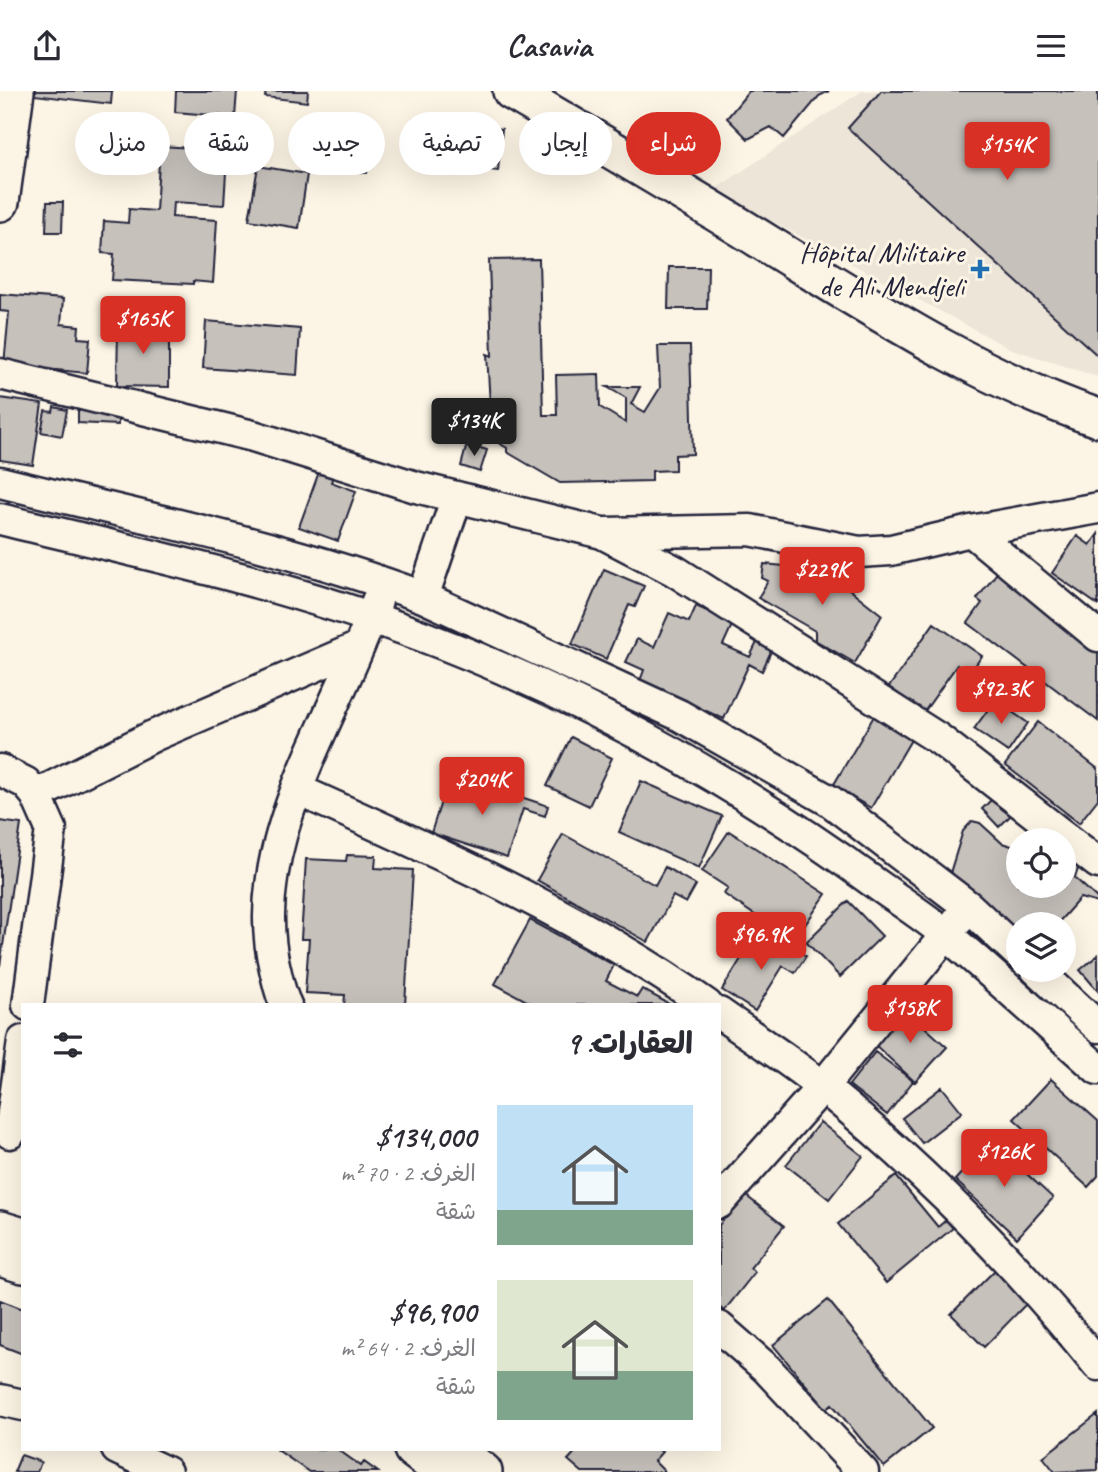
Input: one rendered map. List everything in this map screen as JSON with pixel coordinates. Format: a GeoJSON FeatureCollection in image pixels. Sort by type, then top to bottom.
{"type":"FeatureCollection","features":[{"type":"Feature","properties":{"kind":"main road"},"geometry":{"type":"LineString","coordinates":[[0,202],[15,91]]}},
{"type":"Feature","properties":{"kind":"main road"},"geometry":{"type":"LineString","coordinates":[[512,91],[665,180],[926,342],[1031,392],[1098,418]]}},
{"type":"Feature","properties":{"kind":"main road"},"geometry":{"type":"LineString","coordinates":[[0,1230],[21,1236]]}},
{"type":"Feature","properties":{"kind":"main road"},"geometry":{"type":"LineString","coordinates":[[0,1257],[21,1263]]}},
{"type":"Feature","properties":{"kind":"main road"},"geometry":{"type":"LineString","coordinates":[[416,1451],[444,1472]]}},
{"type":"Feature","properties":{"kind":"main road"},"geometry":{"type":"LineString","coordinates":[[456,1451],[483,1472]]}},
{"type":"Feature","properties":{"kind":"street"},"geometry":{"type":"LineString","coordinates":[[0,374],[253,436],[457,497],[602,533],[675,571],[939,739],[1098,863]]}},
{"type":"Feature","properties":{"kind":"street"},"geometry":{"type":"LineString","coordinates":[[0,482],[290,554],[422,597],[680,715],[830,801],[969,907],[1006,942]]}},
{"type":"Feature","properties":{"kind":"street"},"geometry":{"type":"LineString","coordinates":[[422,597],[457,497]]}},
{"type":"Feature","properties":{"kind":"street"},"geometry":{"type":"LineString","coordinates":[[602,533],[750,530],[859,552],[891,550],[971,531],[1098,508]]}},
{"type":"Feature","properties":{"kind":"street"},"geometry":{"type":"LineString","coordinates":[[0,519],[174,562],[371,618],[425,637],[601,716],[716,778],[825,847],[946,935],[1098,1069]]}},
{"type":"Feature","properties":{"kind":"street"},"geometry":{"type":"LineString","coordinates":[[971,531],[1098,636]]}},
{"type":"Feature","properties":{"kind":"street"},"geometry":{"type":"LineString","coordinates":[[285,1003],[270,948],[268,901],[278,839],[371,618],[383,583]]}},
{"type":"Feature","properties":{"kind":"street"},"geometry":{"type":"LineString","coordinates":[[36,795],[153,736],[359,647]]}},
{"type":"Feature","properties":{"kind":"street"},"geometry":{"type":"LineString","coordinates":[[0,770],[26,783],[36,795],[51,829],[28,1003]]}},
{"type":"Feature","properties":{"kind":"street"},"geometry":{"type":"LineString","coordinates":[[298,790],[496,879],[660,972],[704,1003]]}},
{"type":"Feature","properties":{"kind":"street"},"geometry":{"type":"LineString","coordinates":[[721,1201],[822,1086],[969,907]]}},
{"type":"Feature","properties":{"kind":"street"},"geometry":{"type":"LineString","coordinates":[[1050,982],[1098,1027]]}},
{"type":"Feature","properties":{"kind":"street"},"geometry":{"type":"LineString","coordinates":[[721,1014],[822,1086],[940,1193],[1051,1306],[1098,1365]]}},
{"type":"Feature","properties":{"kind":"street"},"geometry":{"type":"LineString","coordinates":[[10,1133],[21,1055]]}},
{"type":"Feature","properties":{"kind":"street"},"geometry":{"type":"LineString","coordinates":[[721,1329],[766,1368],[859,1471]]}},
{"type":"Feature","properties":{"kind":"street"},"geometry":{"type":"LineString","coordinates":[[0,1400],[21,1405]]}},
{"type":"Feature","properties":{"kind":"street"},"geometry":{"type":"LineString","coordinates":[[121,1451],[166,1472]]}},
{"type":"Feature","properties":{"kind":"shaded area","name":"Hôpital Militaire de Ali Mendjeli"},"geometry":{"type":"Polygon","coordinates":[[[862,91],[1098,91],[1098,377],[1009,348],[714,190],[862,91]]]}},
{"type":"Feature","properties":{"kind":"building"},"geometry":{"type":"Polygon","coordinates":[[[35,91],[112,91],[111,104],[34,95],[35,91]]]}},
{"type":"Feature","properties":{"kind":"building"},"geometry":{"type":"Polygon","coordinates":[[[176,91],[237,91],[235,112],[175,112],[176,91]]]}},
{"type":"Feature","properties":{"kind":"building"},"geometry":{"type":"Polygon","coordinates":[[[266,91],[308,91],[307,102],[265,97],[266,91]]]}},
{"type":"Feature","properties":{"kind":"building"},"geometry":{"type":"Polygon","coordinates":[[[749,91],[829,91],[819,96],[784,138],[771,127],[748,139],[727,118],[749,91]]]}},
{"type":"Feature","properties":{"kind":"building"},"geometry":{"type":"Polygon","coordinates":[[[881,91],[1098,91],[1098,356],[848,128],[881,91]]]}},
{"type":"Feature","properties":{"kind":"building"},"geometry":{"type":"Polygon","coordinates":[[[170,147],[184,147],[184,175],[226,175],[224,205],[173,202],[172,217],[217,220],[213,283],[112,280],[114,254],[102,253],[104,221],[128,223],[129,209],[156,211],[158,175],[170,175],[170,147]]]}},
{"type":"Feature","properties":{"kind":"building"},"geometry":{"type":"Polygon","coordinates":[[[274,169],[288,171],[288,175],[307,175],[299,228],[249,220],[256,175],[274,175],[274,169]]]}},
{"type":"Feature","properties":{"kind":"building"},"geometry":{"type":"Polygon","coordinates":[[[47,202],[63,202],[62,232],[46,232],[47,202]]]}},
{"type":"Feature","properties":{"kind":"building"},"geometry":{"type":"Polygon","coordinates":[[[539,259],[543,415],[557,415],[556,375],[599,374],[600,407],[626,423],[626,398],[607,387],[640,387],[631,404],[645,412],[660,388],[658,346],[690,346],[693,454],[675,455],[675,470],[652,471],[652,481],[560,483],[507,452],[507,448],[492,439],[487,354],[492,356],[489,260],[539,259]]]}},
{"type":"Feature","properties":{"kind":"building"},"geometry":{"type":"Polygon","coordinates":[[[669,267],[708,267],[707,309],[668,309],[669,267]]]}},
{"type":"Feature","properties":{"kind":"building"},"geometry":{"type":"Polygon","coordinates":[[[0,294],[63,299],[61,324],[79,326],[78,338],[90,339],[87,373],[4,365],[9,312],[0,311],[0,294]]]}},
{"type":"Feature","properties":{"kind":"building"},"geometry":{"type":"Polygon","coordinates":[[[206,321],[300,329],[297,375],[203,368],[206,321]]]}},
{"type":"Feature","properties":{"kind":"building"},"geometry":{"type":"Polygon","coordinates":[[[118,325],[169,326],[169,387],[117,386],[118,325]]]}},
{"type":"Feature","properties":{"kind":"building"},"geometry":{"type":"Polygon","coordinates":[[[0,398],[42,404],[33,465],[0,460],[0,398]]]}},
{"type":"Feature","properties":{"kind":"building"},"geometry":{"type":"Polygon","coordinates":[[[54,407],[67,410],[62,436],[41,432],[45,411],[53,412],[54,407]]]}},
{"type":"Feature","properties":{"kind":"building"},"geometry":{"type":"Polygon","coordinates":[[[78,408],[118,410],[118,425],[78,423],[78,408]]]}},
{"type":"Feature","properties":{"kind":"building"},"geometry":{"type":"Polygon","coordinates":[[[467,444],[487,450],[480,472],[461,466],[467,444]]]}},
{"type":"Feature","properties":{"kind":"building"},"geometry":{"type":"Polygon","coordinates":[[[320,469],[334,474],[331,482],[356,491],[338,541],[299,527],[320,469]]]}},
{"type":"Feature","properties":{"kind":"building"},"geometry":{"type":"Polygon","coordinates":[[[1098,534],[1098,605],[1052,573],[1077,536],[1090,545],[1098,534]]]}},
{"type":"Feature","properties":{"kind":"building"},"geometry":{"type":"Polygon","coordinates":[[[764,564],[825,570],[882,615],[855,663],[815,640],[815,631],[758,598],[768,581],[762,578],[764,564]]]}},
{"type":"Feature","properties":{"kind":"building"},"geometry":{"type":"Polygon","coordinates":[[[604,569],[644,586],[635,607],[629,605],[606,659],[572,644],[604,569]]]}},
{"type":"Feature","properties":{"kind":"building"},"geometry":{"type":"Polygon","coordinates":[[[999,570],[1098,645],[1098,721],[968,623],[982,603],[977,599],[999,570]]]}},
{"type":"Feature","properties":{"kind":"building"},"geometry":{"type":"Polygon","coordinates":[[[696,606],[733,623],[723,645],[750,657],[758,640],[773,647],[762,671],[749,664],[724,719],[640,681],[644,670],[626,662],[637,639],[654,647],[669,613],[689,622],[696,606]]]}},
{"type":"Feature","properties":{"kind":"building"},"geometry":{"type":"Polygon","coordinates":[[[934,623],[982,656],[969,674],[957,665],[924,712],[889,687],[934,623]]]}},
{"type":"Feature","properties":{"kind":"building"},"geometry":{"type":"Polygon","coordinates":[[[995,700],[1028,723],[1008,752],[974,729],[995,700]]]}},
{"type":"Feature","properties":{"kind":"building"},"geometry":{"type":"Polygon","coordinates":[[[874,716],[912,738],[871,808],[833,786],[874,716]]]}},
{"type":"Feature","properties":{"kind":"building"},"geometry":{"type":"Polygon","coordinates":[[[1038,722],[1098,769],[1098,799],[1079,823],[1005,765],[1038,722]]]}},
{"type":"Feature","properties":{"kind":"building"},"geometry":{"type":"Polygon","coordinates":[[[571,737],[612,758],[589,806],[547,786],[571,737]]]}},
{"type":"Feature","properties":{"kind":"building"},"geometry":{"type":"Polygon","coordinates":[[[448,780],[470,788],[473,781],[548,806],[545,816],[523,809],[507,858],[431,833],[448,780]]]}},
{"type":"Feature","properties":{"kind":"building"},"geometry":{"type":"Polygon","coordinates":[[[641,781],[722,816],[699,868],[619,832],[641,781]]]}},
{"type":"Feature","properties":{"kind":"building"},"geometry":{"type":"Polygon","coordinates":[[[997,794],[1015,811],[999,827],[982,809],[997,794]]]}},
{"type":"Feature","properties":{"kind":"building"},"geometry":{"type":"Polygon","coordinates":[[[0,821],[21,824],[0,966],[0,821]]]}},
{"type":"Feature","properties":{"kind":"building"},"geometry":{"type":"Polygon","coordinates":[[[972,821],[980,823],[1006,844],[1006,898],[1076,898],[1076,879],[1098,899],[1098,903],[1080,898],[1068,912],[1006,912],[1006,920],[950,873],[963,831],[972,821]]]}},
{"type":"Feature","properties":{"kind":"building"},"geometry":{"type":"Polygon","coordinates":[[[729,831],[826,894],[796,938],[764,917],[762,920],[724,894],[728,888],[702,871],[729,831]]]}},
{"type":"Feature","properties":{"kind":"building"},"geometry":{"type":"Polygon","coordinates":[[[563,834],[655,885],[665,867],[696,885],[686,903],[673,896],[648,942],[537,880],[563,834]]]}},
{"type":"Feature","properties":{"kind":"building"},"geometry":{"type":"Polygon","coordinates":[[[347,855],[376,856],[375,868],[413,870],[405,1003],[344,1003],[345,995],[305,993],[309,939],[301,939],[306,859],[346,861],[347,855]]]}},
{"type":"Feature","properties":{"kind":"building"},"geometry":{"type":"Polygon","coordinates":[[[1076,858],[1081,860],[1076,875],[1076,858]]]}},
{"type":"Feature","properties":{"kind":"building"},"geometry":{"type":"Polygon","coordinates":[[[848,901],[882,936],[840,977],[806,942],[848,901]]]}},
{"type":"Feature","properties":{"kind":"building"},"geometry":{"type":"Polygon","coordinates":[[[530,920],[614,965],[606,981],[637,997],[642,989],[667,1003],[530,1003],[495,984],[530,920]]]}},
{"type":"Feature","properties":{"kind":"building"},"geometry":{"type":"Polygon","coordinates":[[[776,937],[806,956],[795,973],[783,966],[755,1011],[722,990],[750,944],[765,953],[776,937]]]}},
{"type":"Feature","properties":{"kind":"building"},"geometry":{"type":"Polygon","coordinates":[[[1098,955],[1098,991],[1080,970],[1098,955]]]}},
{"type":"Feature","properties":{"kind":"building"},"geometry":{"type":"Polygon","coordinates":[[[905,1009],[947,1047],[915,1082],[873,1043],[905,1009]]]}},
{"type":"Feature","properties":{"kind":"building"},"geometry":{"type":"Polygon","coordinates":[[[875,1052],[913,1081],[887,1115],[849,1085],[875,1052]]]}},
{"type":"Feature","properties":{"kind":"building"},"geometry":{"type":"Polygon","coordinates":[[[1051,1079],[1098,1121],[1098,1176],[1088,1187],[1014,1119],[1051,1079]]]}},
{"type":"Feature","properties":{"kind":"building"},"geometry":{"type":"Polygon","coordinates":[[[942,1087],[962,1112],[922,1143],[902,1118],[942,1087]]]}},
{"type":"Feature","properties":{"kind":"building"},"geometry":{"type":"Polygon","coordinates":[[[820,1122],[863,1156],[829,1199],[786,1165],[820,1122]]]}},
{"type":"Feature","properties":{"kind":"building"},"geometry":{"type":"Polygon","coordinates":[[[991,1141],[1053,1198],[1017,1238],[955,1180],[991,1141]]]}},
{"type":"Feature","properties":{"kind":"building"},"geometry":{"type":"Polygon","coordinates":[[[896,1176],[938,1227],[946,1220],[953,1228],[886,1283],[838,1224],[896,1176]]]}},
{"type":"Feature","properties":{"kind":"building"},"geometry":{"type":"Polygon","coordinates":[[[744,1194],[784,1226],[750,1268],[755,1272],[724,1311],[721,1309],[721,1223],[744,1194]]]}},
{"type":"Feature","properties":{"kind":"building"},"geometry":{"type":"Polygon","coordinates":[[[996,1269],[1029,1301],[984,1347],[951,1314],[996,1269]]]}},
{"type":"Feature","properties":{"kind":"building"},"geometry":{"type":"Polygon","coordinates":[[[0,1300],[21,1308],[21,1353],[0,1345],[0,1300]]]}},
{"type":"Feature","properties":{"kind":"building"},"geometry":{"type":"Polygon","coordinates":[[[828,1300],[932,1428],[884,1467],[832,1404],[826,1409],[773,1345],[828,1300]]]}},
{"type":"Feature","properties":{"kind":"building"},"geometry":{"type":"Polygon","coordinates":[[[1098,1414],[1098,1470],[1055,1472],[1043,1457],[1098,1414]]]}},
{"type":"Feature","properties":{"kind":"building"},"geometry":{"type":"Polygon","coordinates":[[[279,1451],[340,1451],[361,1466],[364,1462],[378,1472],[309,1472],[279,1451]]]}},
{"type":"Feature","properties":{"kind":"building"},"geometry":{"type":"Polygon","coordinates":[[[576,1451],[661,1451],[654,1461],[665,1472],[582,1472],[568,1460],[576,1451]]]}},
{"type":"Feature","properties":{"kind":"building"},"geometry":{"type":"Polygon","coordinates":[[[21,1455],[41,1462],[37,1472],[14,1472],[21,1455]]]}},
{"type":"Feature","properties":{"kind":"place","name":"Hôpital Militaire de Ali Mendjeli"},"geometry":{"type":"Point","coordinates":[980,269]}}]}
